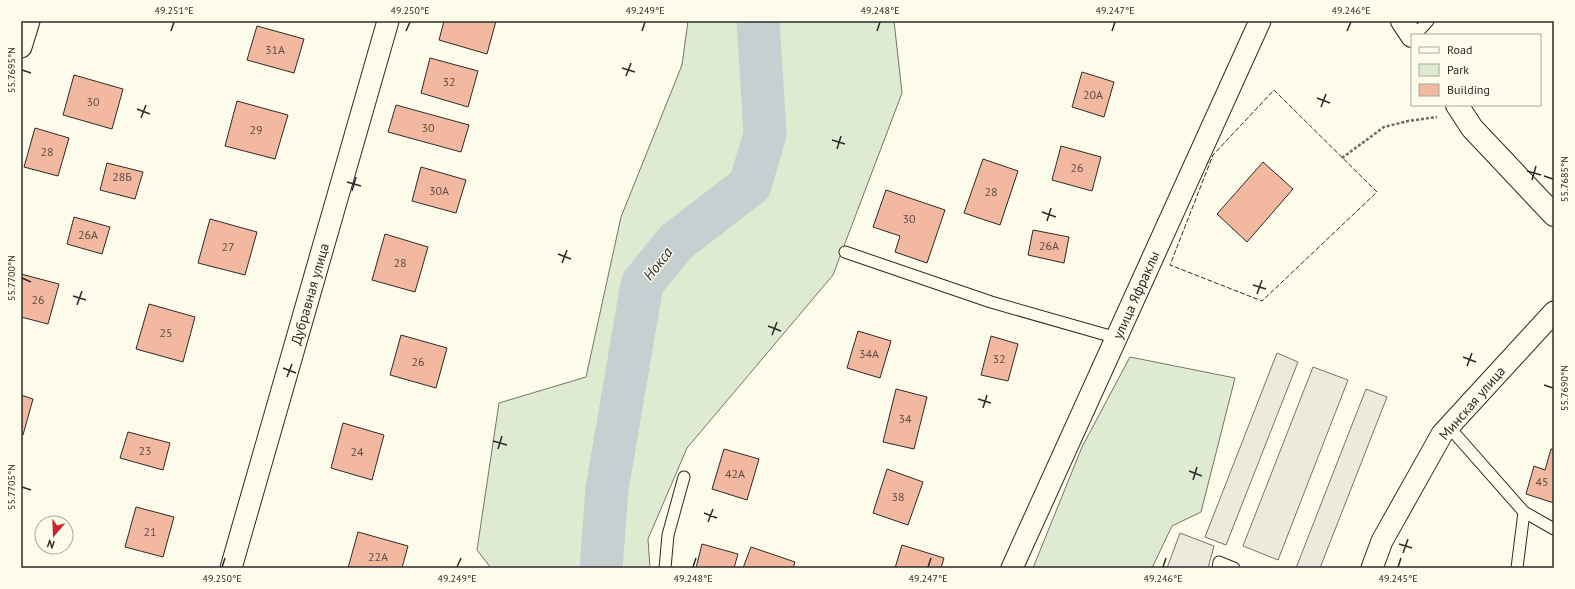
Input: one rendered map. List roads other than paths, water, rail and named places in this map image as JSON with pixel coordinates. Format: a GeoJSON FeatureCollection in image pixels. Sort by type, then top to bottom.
{"type":"FeatureCollection","features":[{"type":"Feature","properties":{"kind":"street"},"geometry":{"type":"LineString","coordinates":[[21,47],[29,21]]}},
{"type":"Feature","properties":{"kind":"street","name":"Дубравная улица"},"geometry":{"type":"LineString","coordinates":[[231,568],[388,21]]}},
{"type":"Feature","properties":{"kind":"street","name":"улица Яфраклы"},"geometry":{"type":"LineString","coordinates":[[1012,568],[1260,21]]}},
{"type":"Feature","properties":{"kind":"street"},"geometry":{"type":"LineString","coordinates":[[1402,21],[1411,34]]}},
{"type":"Feature","properties":{"kind":"street"},"geometry":{"type":"LineString","coordinates":[[1460,110],[1472,128],[1554,215]]}},
{"type":"Feature","properties":{"kind":"street","name":"Минская улица"},"geometry":{"type":"LineString","coordinates":[[1372,568],[1382,541],[1442,434],[1554,312]]}},
{"type":"Feature","properties":{"kind":"lane"},"geometry":{"type":"LineString","coordinates":[[1416,34],[1428,21]]}},
{"type":"Feature","properties":{"kind":"lane"},"geometry":{"type":"LineString","coordinates":[[845,252],[991,302],[1117,338]]}},
{"type":"Feature","properties":{"kind":"lane"},"geometry":{"type":"LineString","coordinates":[[1449,427],[1524,512],[1554,529]]}},
{"type":"Feature","properties":{"kind":"lane"},"geometry":{"type":"LineString","coordinates":[[665,568],[668,535],[684,477]]}},
{"type":"Feature","properties":{"kind":"lane"},"geometry":{"type":"LineString","coordinates":[[1517,568],[1524,512]]}},
{"type":"Feature","properties":{"kind":"lane"},"geometry":{"type":"LineString","coordinates":[[1218,568],[1219,562],[1234,568]]}},
{"type":"Feature","properties":{"kind":"waterway","name":"Нокса"},"geometry":{"type":"LineString","coordinates":[[601,568],[607,489],[642,284],[676,242],[750,185],[765,134],[758,21]]}}]}
